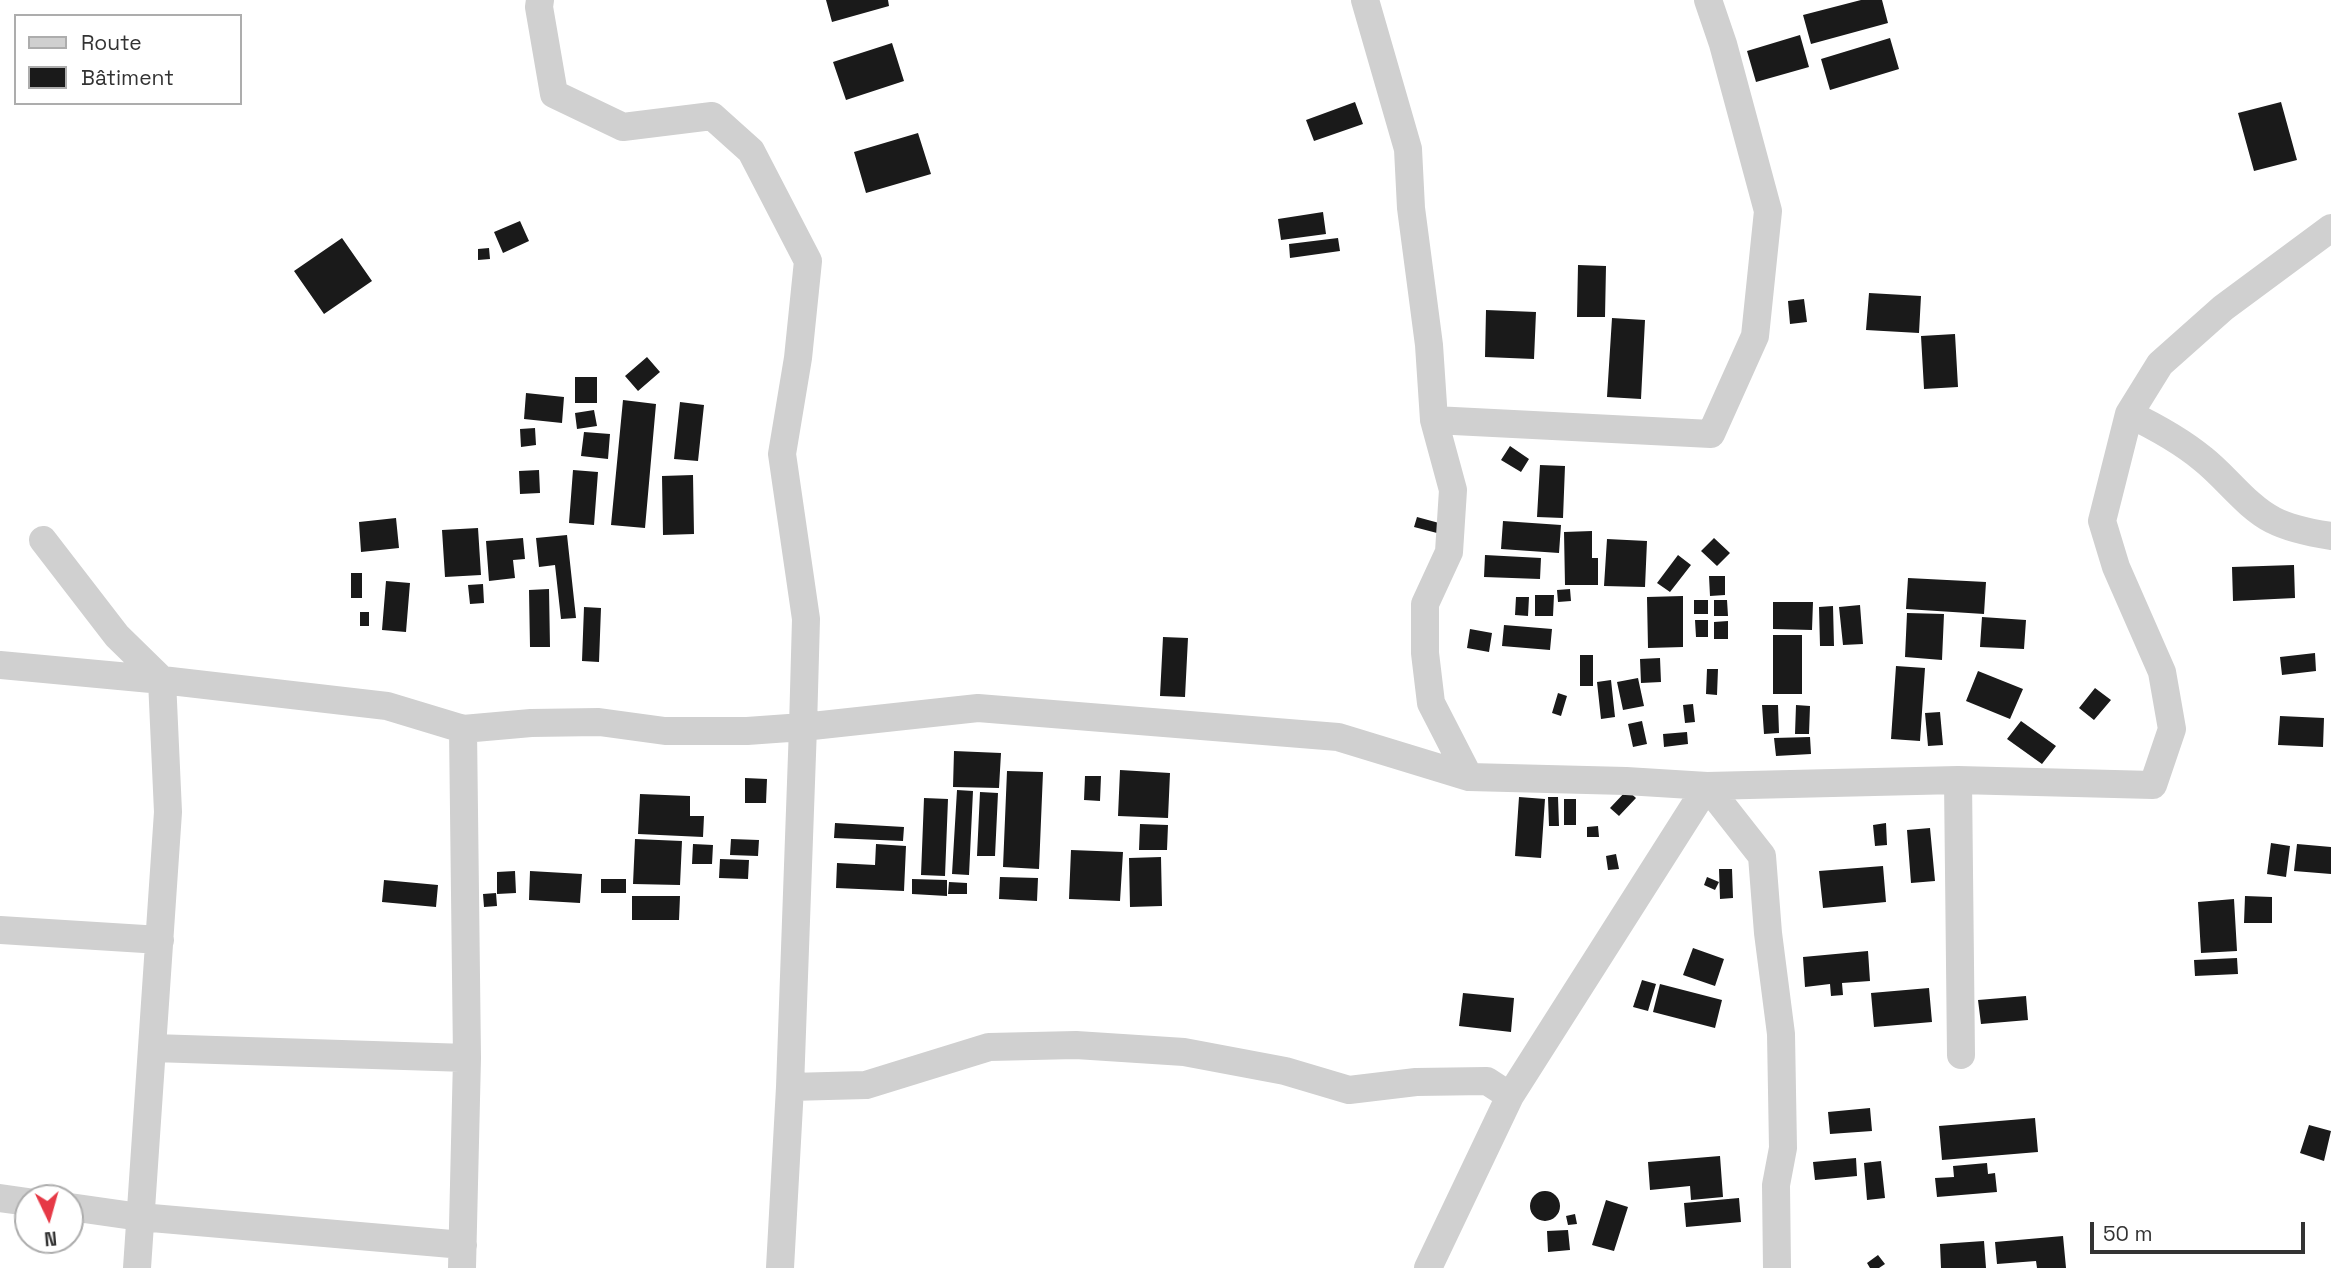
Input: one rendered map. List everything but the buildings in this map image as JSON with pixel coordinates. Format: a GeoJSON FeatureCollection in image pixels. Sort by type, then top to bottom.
{"type":"FeatureCollection","features":[{"type":"Feature","properties":{"kind":"street"},"geometry":{"type":"LineString","coordinates":[[540,0],[554,94],[623,127],[712,116],[751,151],[808,261],[798,358],[782,454],[806,619],[790,1087],[780,1268]]}},
{"type":"Feature","properties":{"kind":"street"},"geometry":{"type":"LineString","coordinates":[[1365,0],[1408,149],[1411,208],[1429,345],[1434,420],[1453,490],[1449,552],[1425,604],[1425,653],[1430,703],[1469,777]]}},
{"type":"Feature","properties":{"kind":"street"},"geometry":{"type":"LineString","coordinates":[[1434,420],[1711,434],[1755,336],[1768,211],[1723,44],[1708,0]]}},
{"type":"Feature","properties":{"kind":"street"},"geometry":{"type":"LineString","coordinates":[[0,666],[162,680],[387,706],[463,729],[531,723],[599,722],[665,731],[747,731],[978,708],[1338,737],[1469,777],[1707,786],[1958,780],[2153,785],[2172,729],[2162,672],[2116,567],[2102,520],[2129,414],[2160,364],[2223,308],[2331,228]]}},
{"type":"Feature","properties":{"kind":"street"},"geometry":{"type":"LineString","coordinates":[[2129,414],[2165,431],[2204,459],[2241,495],[2273,520],[2331,536]]}},
{"type":"Feature","properties":{"kind":"street"},"geometry":{"type":"LineString","coordinates":[[43,540],[117,636],[162,680],[168,812],[137,1268]]}},
{"type":"Feature","properties":{"kind":"street"},"geometry":{"type":"LineString","coordinates":[[84,1210],[462,1256],[467,1058],[463,729]]}},
{"type":"Feature","properties":{"kind":"street"},"geometry":{"type":"LineString","coordinates":[[1958,780],[1961,1055]]}},
{"type":"Feature","properties":{"kind":"street"},"geometry":{"type":"LineString","coordinates":[[1428,1268],[1510,1096],[1707,786]]}},
{"type":"Feature","properties":{"kind":"street"},"geometry":{"type":"LineString","coordinates":[[1707,786],[1762,856],[1768,933],[1781,1034],[1783,1148],[1776,1185],[1777,1268]]}},
{"type":"Feature","properties":{"kind":"street"},"geometry":{"type":"LineString","coordinates":[[0,930],[160,940]]}},
{"type":"Feature","properties":{"kind":"street"},"geometry":{"type":"LineString","coordinates":[[790,1087],[866,1085],[989,1046],[1076,1045],[1184,1052],[1285,1071],[1349,1090],[1416,1082],[1487,1081],[1510,1096]]}},
{"type":"Feature","properties":{"kind":"street"},"geometry":{"type":"LineString","coordinates":[[153,1048],[467,1058]]}}]}
